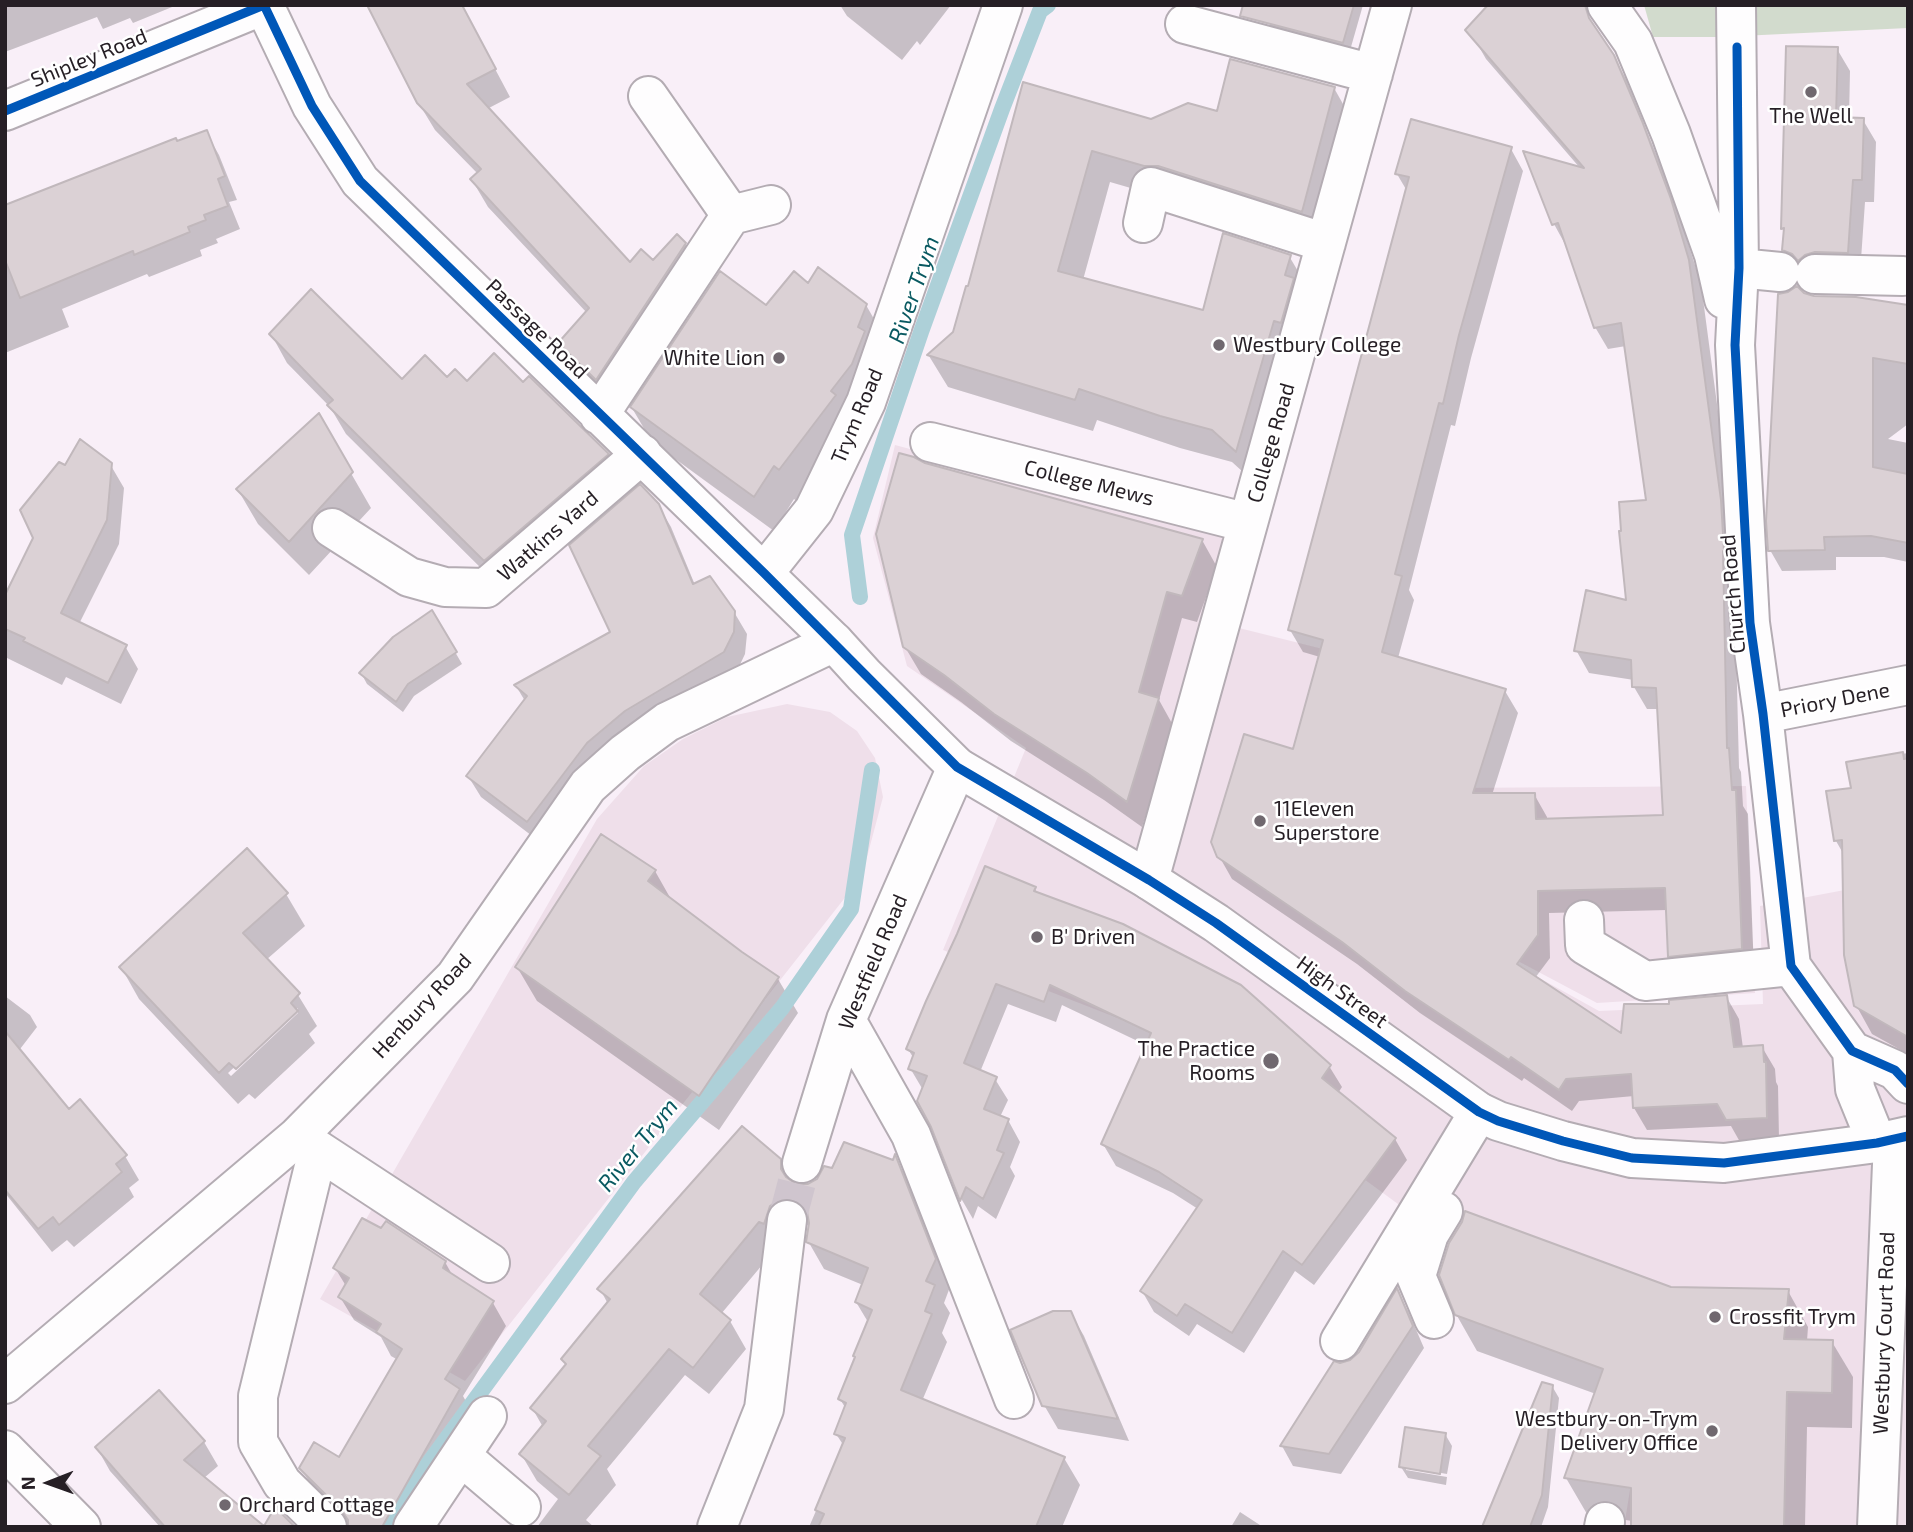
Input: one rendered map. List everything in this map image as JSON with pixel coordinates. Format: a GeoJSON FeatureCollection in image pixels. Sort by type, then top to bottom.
{"type":"FeatureCollection","features":[{"type":"Feature","properties":{"kind":"street","name":"Shipley Road"},"geometry":{"type":"LineString","coordinates":[[5,111],[264,5]]}},
{"type":"Feature","properties":{"kind":"street","name":"Passage Road"},"geometry":{"type":"LineString","coordinates":[[264,5],[312,106],[360,181],[834,642]]}},
{"type":"Feature","properties":{"kind":"street","name":"Trym Road"},"geometry":{"type":"LineString","coordinates":[[764,573],[814,510],[866,401],[1003,5]]}},
{"type":"Feature","properties":{"kind":"street","name":"College Road"},"geometry":{"type":"LineString","coordinates":[[1149,880],[1392,5]]}},
{"type":"Feature","properties":{"kind":"street","name":"Church Road"},"geometry":{"type":"LineString","coordinates":[[1607,5],[1633,42],[1671,134],[1714,255],[1735,345]]}},
{"type":"Feature","properties":{"kind":"street","name":"Church Road"},"geometry":{"type":"LineString","coordinates":[[1736,5],[1739,268],[1735,345],[1750,623],[1763,714],[1791,967],[1852,1052]]}},
{"type":"Feature","properties":{"kind":"street"},"geometry":{"type":"LineString","coordinates":[[1185,24],[1373,74]]}},
{"type":"Feature","properties":{"kind":"street"},"geometry":{"type":"LineString","coordinates":[[648,96],[731,215]]}},
{"type":"Feature","properties":{"kind":"street"},"geometry":{"type":"LineString","coordinates":[[1143,223],[1151,187],[1326,243]]}},
{"type":"Feature","properties":{"kind":"street"},"geometry":{"type":"LineString","coordinates":[[599,415],[731,215],[771,205]]}},
{"type":"Feature","properties":{"kind":"street"},"geometry":{"type":"LineString","coordinates":[[1739,268],[1798,273],[1903,276]]}},
{"type":"Feature","properties":{"kind":"street","name":"College Mews"},"geometry":{"type":"LineString","coordinates":[[930,442],[1248,523]]}},
{"type":"Feature","properties":{"kind":"street","name":"Watkins Yard"},"geometry":{"type":"LineString","coordinates":[[332,528],[409,577],[445,587],[486,588],[642,454]]}},
{"type":"Feature","properties":{"kind":"street","name":"High Street"},"geometry":{"type":"LineString","coordinates":[[834,642],[957,767],[1149,880],[1216,923],[1489,1116],[1563,1142],[1632,1158],[1724,1163],[1893,1140]]}},
{"type":"Feature","properties":{"kind":"street","name":"Henbury Road"},"geometry":{"type":"LineString","coordinates":[[5,1384],[308,1143],[455,977],[588,786],[625,753],[667,722],[834,642]]}},
{"type":"Feature","properties":{"kind":"street","name":"Priory Dene"},"geometry":{"type":"LineString","coordinates":[[1763,714],[1908,685]]}},
{"type":"Feature","properties":{"kind":"street","name":"Westfield Road"},"geometry":{"type":"LineString","coordinates":[[802,1163],[846,1020],[957,767]]}},
{"type":"Feature","properties":{"kind":"street"},"geometry":{"type":"LineString","coordinates":[[1584,920],[1585,945],[1645,981],[1791,967]]}},
{"type":"Feature","properties":{"kind":"street"},"geometry":{"type":"LineString","coordinates":[[846,1020],[911,1135],[1014,1399]]}},
{"type":"Feature","properties":{"kind":"street"},"geometry":{"type":"LineString","coordinates":[[1893,1140],[1855,1089],[1852,1052],[1895,1070],[1908,1084]]}},
{"type":"Feature","properties":{"kind":"street"},"geometry":{"type":"LineString","coordinates":[[1434,1319],[1416,1276],[1429,1234],[1489,1116]]}},
{"type":"Feature","properties":{"kind":"street"},"geometry":{"type":"LineString","coordinates":[[1340,1341],[1489,1116]]}},
{"type":"Feature","properties":{"kind":"street","name":"Westbury Court Road"},"geometry":{"type":"LineString","coordinates":[[1877,1527],[1893,1140]]}},
{"type":"Feature","properties":{"kind":"street"},"geometry":{"type":"LineString","coordinates":[[327,1527],[282,1483],[258,1442],[258,1396],[308,1143],[490,1263]]}},
{"type":"Feature","properties":{"kind":"street"},"geometry":{"type":"LineString","coordinates":[[718,1527],[764,1409],[787,1220]]}},
{"type":"Feature","properties":{"kind":"street"},"geometry":{"type":"LineString","coordinates":[[413,1527],[487,1416]]}},
{"type":"Feature","properties":{"kind":"street"},"geometry":{"type":"LineString","coordinates":[[5,1450],[81,1527]]}},
{"type":"Feature","properties":{"kind":"street"},"geometry":{"type":"LineString","coordinates":[[461,1456],[521,1507]]}},
{"type":"Feature","properties":{"kind":"shaded area"},"geometry":{"type":"Polygon","coordinates":[[[895,445],[1255,541],[1235,627],[1495,692],[1465,779],[1516,965],[1599,1011],[1763,1004],[1760,906],[1908,878],[1908,1527],[1624,1527],[1653,1346],[1439,1234],[1174,1040],[943,950],[1026,748],[907,666],[873,538],[895,445]]]}},
{"type":"Feature","properties":{"kind":"shaded area"},"geometry":{"type":"Polygon","coordinates":[[[787,704],[830,712],[857,731],[875,758],[883,797],[862,876],[465,1381],[320,1299],[597,819],[644,766],[683,739],[727,717],[787,704]]]}},
{"type":"Feature","properties":{"kind":"shaded area"},"geometry":{"type":"Polygon","coordinates":[[[1746,786],[1755,993],[1597,1003],[1450,925],[1448,788],[1746,786]]]}},
{"type":"Feature","properties":{"kind":"green space"},"geometry":{"type":"Polygon","coordinates":[[[1644,5],[1908,5],[1908,28],[1720,37],[1653,37],[1644,5]]]}},
{"type":"Feature","properties":{"kind":"building"},"geometry":{"type":"Polygon","coordinates":[[[367,5],[462,5],[496,69],[467,84],[630,262],[641,249],[653,260],[677,234],[686,243],[596,380],[558,343],[589,308],[470,179],[481,169],[417,103],[367,5]]]}},
{"type":"Feature","properties":{"kind":"building"},"geometry":{"type":"Polygon","coordinates":[[[1243,5],[1354,5],[1343,43],[1240,16],[1243,5]]]}},
{"type":"Feature","properties":{"kind":"building"},"geometry":{"type":"Polygon","coordinates":[[[1488,5],[1585,5],[1589,18],[1614,55],[1642,121],[1671,199],[1689,260],[1721,500],[1727,748],[1732,790],[1736,790],[1742,949],[1668,957],[1665,888],[1538,891],[1538,935],[1517,964],[1621,1033],[1624,1004],[1669,1004],[1669,1000],[1727,995],[1734,1047],[1763,1045],[1767,1118],[1726,1120],[1717,1104],[1633,1108],[1631,1074],[1566,1079],[1559,1090],[1405,991],[1342,942],[1217,857],[1211,842],[1244,734],[1293,749],[1323,640],[1288,630],[1409,177],[1395,174],[1411,119],[1512,147],[1459,335],[1443,404],[1439,403],[1395,574],[1402,576],[1382,652],[1506,689],[1473,793],[1535,793],[1536,819],[1663,815],[1656,688],[1632,687],[1631,660],[1574,651],[1586,590],[1626,600],[1619,502],[1646,500],[1621,323],[1594,328],[1558,223],[1552,225],[1523,151],[1584,168],[1465,30],[1488,5]]]}},
{"type":"Feature","properties":{"kind":"building"},"geometry":{"type":"Polygon","coordinates":[[[1786,46],[1838,47],[1836,117],[1864,118],[1862,180],[1853,180],[1848,253],[1815,252],[1798,261],[1792,254],[1782,250],[1786,46]]]}},
{"type":"Feature","properties":{"kind":"building"},"geometry":{"type":"Polygon","coordinates":[[[1230,59],[1335,87],[1302,212],[1158,166],[1144,166],[1092,151],[1058,271],[1203,310],[1223,233],[1291,255],[1285,275],[1294,278],[1281,323],[1274,321],[1236,452],[1212,430],[1079,389],[1075,400],[927,355],[953,332],[1023,82],[1151,119],[1188,103],[1217,111],[1230,59]]]}},
{"type":"Feature","properties":{"kind":"building"},"geometry":{"type":"Polygon","coordinates":[[[207,130],[225,176],[218,179],[228,206],[204,215],[206,220],[188,227],[190,232],[134,255],[133,251],[20,298],[5,260],[5,205],[176,138],[177,141],[207,130]]]}},
{"type":"Feature","properties":{"kind":"building","name":"White Lion"},"geometry":{"type":"Polygon","coordinates":[[[818,267],[867,304],[858,327],[865,331],[852,364],[831,391],[836,395],[779,470],[774,466],[754,497],[630,407],[720,271],[766,305],[794,271],[808,283],[818,267]]]}},
{"type":"Feature","properties":{"kind":"building"},"geometry":{"type":"Polygon","coordinates":[[[1797,286],[1804,293],[1814,296],[1856,297],[1908,305],[1908,364],[1873,358],[1873,467],[1908,474],[1908,543],[1871,536],[1824,537],[1825,550],[1768,551],[1766,521],[1778,294],[1797,286]]]}},
{"type":"Feature","properties":{"kind":"building"},"geometry":{"type":"Polygon","coordinates":[[[311,289],[402,379],[425,355],[447,377],[455,369],[467,381],[494,353],[523,382],[529,376],[609,454],[484,561],[327,405],[333,400],[269,334],[311,289]]]}},
{"type":"Feature","properties":{"kind":"building"},"geometry":{"type":"Polygon","coordinates":[[[319,413],[353,472],[289,542],[236,489],[319,413]]]}},
{"type":"Feature","properties":{"kind":"building"},"geometry":{"type":"Polygon","coordinates":[[[80,439],[112,463],[107,520],[61,613],[127,645],[108,683],[23,641],[25,638],[5,629],[5,595],[33,538],[20,510],[59,462],[65,465],[80,439]]]}},
{"type":"Feature","properties":{"kind":"building"},"geometry":{"type":"Polygon","coordinates":[[[899,453],[925,463],[1203,539],[1182,596],[1167,592],[1139,692],[1159,698],[1127,802],[1087,773],[994,714],[903,647],[876,534],[899,453]]]}},
{"type":"Feature","properties":{"kind":"building"},"geometry":{"type":"Polygon","coordinates":[[[640,484],[659,504],[693,584],[710,576],[735,611],[734,632],[724,652],[625,711],[587,743],[527,822],[466,776],[527,696],[514,685],[610,632],[569,545],[640,484]]]}},
{"type":"Feature","properties":{"kind":"building"},"geometry":{"type":"Polygon","coordinates":[[[432,610],[457,652],[408,684],[396,702],[359,673],[393,637],[432,610]]]}},
{"type":"Feature","properties":{"kind":"building"},"geometry":{"type":"Polygon","coordinates":[[[1903,752],[1904,759],[1908,758],[1908,1037],[1854,1006],[1844,955],[1842,840],[1834,841],[1826,791],[1851,788],[1846,762],[1903,752]]]}},
{"type":"Feature","properties":{"kind":"building"},"geometry":{"type":"Polygon","coordinates":[[[601,834],[656,870],[648,881],[779,977],[699,1096],[515,967],[601,834]]]}},
{"type":"Feature","properties":{"kind":"building"},"geometry":{"type":"Polygon","coordinates":[[[247,848],[288,893],[243,933],[300,993],[291,1003],[298,1011],[236,1069],[229,1063],[219,1073],[119,967],[247,848]]]}},
{"type":"Feature","properties":{"kind":"building"},"geometry":{"type":"Polygon","coordinates":[[[985,866],[1036,887],[1034,891],[1123,924],[1241,985],[1331,1065],[1322,1078],[1396,1138],[1302,1265],[1283,1251],[1232,1333],[1185,1304],[1177,1316],[1140,1291],[1202,1200],[1159,1172],[1101,1144],[1151,1033],[1050,985],[1044,1002],[996,984],[964,1063],[997,1077],[984,1109],[1009,1119],[997,1150],[1004,1153],[983,1199],[966,1187],[960,1201],[931,1127],[917,1101],[927,1076],[908,1069],[914,1053],[906,1049],[985,866]]]}},
{"type":"Feature","properties":{"kind":"building"},"geometry":{"type":"Polygon","coordinates":[[[5,1031],[69,1109],[80,1099],[127,1155],[116,1164],[122,1172],[59,1225],[53,1217],[38,1229],[5,1190],[5,1031]]]}},
{"type":"Feature","properties":{"kind":"building"},"geometry":{"type":"Polygon","coordinates":[[[742,1126],[781,1159],[781,1169],[786,1177],[796,1184],[808,1184],[817,1179],[824,1166],[832,1168],[844,1142],[893,1160],[895,1154],[936,1259],[926,1281],[935,1285],[925,1311],[932,1314],[901,1390],[1065,1457],[1036,1527],[818,1527],[824,1514],[815,1510],[845,1438],[834,1434],[846,1403],[838,1399],[872,1310],[855,1302],[868,1268],[806,1242],[809,1223],[807,1212],[801,1203],[790,1198],[779,1200],[770,1206],[764,1224],[759,1222],[700,1294],[731,1320],[693,1368],[669,1349],[588,1446],[601,1456],[569,1495],[519,1454],[546,1421],[530,1408],[566,1364],[561,1359],[610,1299],[597,1289],[742,1126]]]}},
{"type":"Feature","properties":{"kind":"building"},"geometry":{"type":"Polygon","coordinates":[[[1465,1211],[1671,1287],[1789,1289],[1784,1339],[1833,1340],[1832,1393],[1787,1392],[1784,1527],[1631,1527],[1631,1488],[1564,1478],[1603,1369],[1455,1315],[1439,1275],[1449,1243],[1462,1222],[1465,1211]]]}},
{"type":"Feature","properties":{"kind":"building"},"geometry":{"type":"Polygon","coordinates":[[[362,1218],[381,1228],[386,1221],[446,1261],[443,1268],[494,1301],[445,1379],[460,1389],[382,1527],[348,1527],[348,1520],[342,1511],[299,1468],[314,1442],[339,1457],[402,1349],[376,1332],[381,1324],[338,1297],[349,1278],[333,1268],[362,1218]]]}},
{"type":"Feature","properties":{"kind":"building"},"geometry":{"type":"Polygon","coordinates":[[[1397,1288],[1413,1326],[1329,1454],[1280,1446],[1334,1361],[1340,1363],[1350,1360],[1359,1352],[1397,1288]]]}},
{"type":"Feature","properties":{"kind":"building"},"geometry":{"type":"Polygon","coordinates":[[[1053,1311],[1071,1311],[1118,1419],[1042,1406],[1010,1330],[1053,1311]]]}},
{"type":"Feature","properties":{"kind":"building"},"geometry":{"type":"Polygon","coordinates":[[[1542,1382],[1553,1385],[1542,1495],[1530,1527],[1482,1527],[1542,1382]]]}},
{"type":"Feature","properties":{"kind":"building"},"geometry":{"type":"Polygon","coordinates":[[[159,1390],[205,1441],[184,1460],[264,1526],[275,1507],[295,1527],[165,1527],[95,1447],[159,1390]]]}},
{"type":"Feature","properties":{"kind":"building"},"geometry":{"type":"Polygon","coordinates":[[[1405,1427],[1446,1433],[1440,1474],[1399,1467],[1405,1427]]]}},
{"type":"Feature","properties":{"kind":"waterway","name":"River Trym"},"geometry":{"type":"LineString","coordinates":[[860,597],[852,535],[921,332],[1002,109],[1040,11],[1048,5]]}},
{"type":"Feature","properties":{"kind":"waterway","name":"River Trym"},"geometry":{"type":"LineString","coordinates":[[382,1527],[634,1182],[782,1008],[851,909],[872,770]]}},
{"type":"Feature","properties":{"kind":"tunnel"},"geometry":{"type":"LineString","coordinates":[[787,1220],[802,1163]]}},
{"type":"Feature","properties":{"kind":"cycle path"},"geometry":{"type":"LineString","coordinates":[[264,5],[312,106],[360,181],[764,573],[957,767],[1149,880],[1216,923],[1479,1112],[1498,1121],[1632,1158],[1724,1163],[1877,1143],[1908,1136]]}},
{"type":"Feature","properties":{"kind":"cycle path"},"geometry":{"type":"LineString","coordinates":[[5,111],[264,5]]}},
{"type":"Feature","properties":{"kind":"cycle path"},"geometry":{"type":"LineString","coordinates":[[1737,47],[1739,268],[1735,345],[1750,623],[1763,714],[1791,966],[1852,1051],[1895,1070],[1908,1084]]}},
{"type":"Feature","properties":{"kind":"place","name":"The Well"},"geometry":{"type":"Point","coordinates":[1811,92]}},
{"type":"Feature","properties":{"kind":"place","name":"Westbury College"},"geometry":{"type":"Point","coordinates":[1219,345]}},
{"type":"Feature","properties":{"kind":"place","name":"White Lion"},"geometry":{"type":"Point","coordinates":[779,358]}},
{"type":"Feature","properties":{"kind":"place","name":"11Eleven Superstore"},"geometry":{"type":"Point","coordinates":[1260,821]}},
{"type":"Feature","properties":{"kind":"place","name":"B' Driven"},"geometry":{"type":"Point","coordinates":[1037,937]}},
{"type":"Feature","properties":{"kind":"place","name":"The Practice Rooms"},"geometry":{"type":"Point","coordinates":[1271,1061]}},
{"type":"Feature","properties":{"kind":"place","name":"Crossfit Trym"},"geometry":{"type":"Point","coordinates":[1715,1317]}},
{"type":"Feature","properties":{"kind":"place","name":"Westbury-on-Trym Delivery Office"},"geometry":{"type":"Point","coordinates":[1712,1431]}},
{"type":"Feature","properties":{"kind":"place","name":"Orchard Cottage"},"geometry":{"type":"Point","coordinates":[225,1505]}}]}
